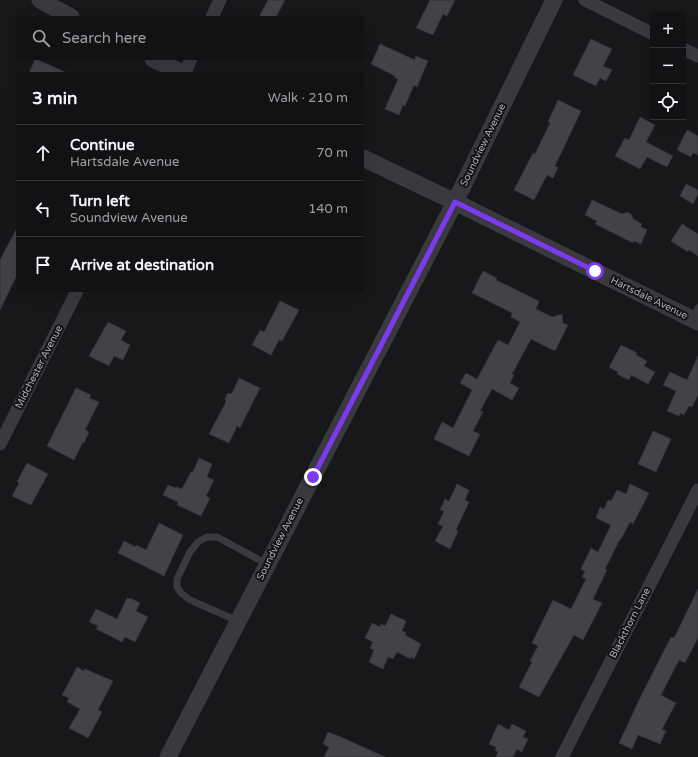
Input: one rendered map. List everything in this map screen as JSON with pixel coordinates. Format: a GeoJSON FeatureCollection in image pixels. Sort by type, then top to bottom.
{"type":"FeatureCollection","features":[{"type":"Feature","properties":{"kind":"street"},"geometry":{"type":"LineString","coordinates":[[40,0],[69,16]]}},
{"type":"Feature","properties":{"kind":"street"},"geometry":{"type":"LineString","coordinates":[[212,16],[220,0]]}},
{"type":"Feature","properties":{"kind":"street","name":"Soundview Avenue"},"geometry":{"type":"LineString","coordinates":[[168,757],[455,202],[554,0]]}},
{"type":"Feature","properties":{"kind":"street"},"geometry":{"type":"LineString","coordinates":[[585,0],[650,32]]}},
{"type":"Feature","properties":{"kind":"street"},"geometry":{"type":"LineString","coordinates":[[686,50],[698,56]]}},
{"type":"Feature","properties":{"kind":"street"},"geometry":{"type":"LineString","coordinates":[[155,60],[182,72]]}},
{"type":"Feature","properties":{"kind":"street"},"geometry":{"type":"LineString","coordinates":[[185,72],[191,60]]}},
{"type":"Feature","properties":{"kind":"street","name":"Hartsdale Avenue"},"geometry":{"type":"LineString","coordinates":[[364,158],[696,317]]}},
{"type":"Feature","properties":{"kind":"street","name":"Midchester Avenue"},"geometry":{"type":"LineString","coordinates":[[0,444],[76,292]]}},
{"type":"Feature","properties":{"kind":"street","name":"Blackthorn Lane"},"geometry":{"type":"LineString","coordinates":[[562,757],[698,490]]}},
{"type":"Feature","properties":{"kind":"lane"},"geometry":{"type":"LineString","coordinates":[[238,622],[190,600],[181,593],[177,587],[177,579],[190,552],[198,542],[207,537],[217,537],[267,564]]}},
{"type":"Feature","properties":{"kind":"building"},"geometry":{"type":"Polygon","coordinates":[[[268,0],[285,0],[277,16],[260,16],[268,0]]]}},
{"type":"Feature","properties":{"kind":"building"},"geometry":{"type":"Polygon","coordinates":[[[430,0],[455,0],[447,16],[443,14],[433,35],[416,28],[430,0]]]}},
{"type":"Feature","properties":{"kind":"building"},"geometry":{"type":"Polygon","coordinates":[[[591,39],[612,49],[603,66],[612,70],[606,81],[600,78],[596,86],[573,75],[591,39]]]}},
{"type":"Feature","properties":{"kind":"building"},"geometry":{"type":"Polygon","coordinates":[[[380,44],[415,60],[416,56],[428,61],[417,87],[414,85],[405,106],[403,105],[399,115],[385,109],[398,79],[371,64],[380,44]]]}},
{"type":"Feature","properties":{"kind":"building"},"geometry":{"type":"Polygon","coordinates":[[[35,60],[38,60],[65,72],[29,72],[35,60]]]}},
{"type":"Feature","properties":{"kind":"building"},"geometry":{"type":"Polygon","coordinates":[[[558,100],[581,111],[555,166],[558,168],[553,178],[547,175],[534,200],[514,190],[533,153],[535,154],[550,123],[548,122],[558,100]]]}},
{"type":"Feature","properties":{"kind":"building"},"geometry":{"type":"Polygon","coordinates":[[[640,117],[655,125],[646,142],[673,156],[667,167],[647,157],[640,169],[615,156],[625,138],[629,140],[640,117]]]}},
{"type":"Feature","properties":{"kind":"building"},"geometry":{"type":"Polygon","coordinates":[[[687,130],[698,136],[698,155],[693,153],[691,157],[677,150],[687,130]]]}},
{"type":"Feature","properties":{"kind":"building"},"geometry":{"type":"Polygon","coordinates":[[[686,184],[698,190],[698,194],[693,204],[680,196],[686,184]]]}},
{"type":"Feature","properties":{"kind":"building"},"geometry":{"type":"Polygon","coordinates":[[[592,200],[622,214],[627,212],[631,214],[633,219],[642,224],[641,227],[647,230],[641,244],[634,241],[633,243],[595,224],[597,221],[585,215],[592,200]]]}},
{"type":"Feature","properties":{"kind":"building"},"geometry":{"type":"Polygon","coordinates":[[[682,224],[698,234],[698,256],[689,250],[688,252],[671,241],[682,224]]]}},
{"type":"Feature","properties":{"kind":"building"},"geometry":{"type":"Polygon","coordinates":[[[16,230],[16,277],[0,310],[0,260],[16,230]]]}},
{"type":"Feature","properties":{"kind":"building"},"geometry":{"type":"Polygon","coordinates":[[[483,271],[497,278],[496,280],[539,301],[536,309],[552,317],[562,314],[563,323],[568,325],[555,351],[531,339],[512,374],[514,375],[510,383],[519,388],[512,400],[492,389],[480,411],[483,412],[473,431],[480,434],[469,456],[434,439],[442,422],[453,428],[472,390],[460,383],[466,373],[477,379],[498,340],[508,345],[520,322],[511,317],[512,313],[472,293],[483,271]]]}},
{"type":"Feature","properties":{"kind":"building"},"geometry":{"type":"Polygon","coordinates":[[[280,301],[299,310],[282,341],[279,340],[271,355],[252,345],[260,330],[264,332],[280,301]]]}},
{"type":"Feature","properties":{"kind":"building"},"geometry":{"type":"Polygon","coordinates":[[[108,322],[126,331],[121,340],[130,345],[123,360],[114,356],[109,366],[89,356],[108,322]]]}},
{"type":"Feature","properties":{"kind":"building"},"geometry":{"type":"Polygon","coordinates":[[[621,345],[637,353],[636,355],[647,361],[644,366],[655,372],[648,384],[631,375],[629,380],[617,374],[618,372],[609,367],[621,345]]]}},
{"type":"Feature","properties":{"kind":"building"},"geometry":{"type":"Polygon","coordinates":[[[698,356],[698,395],[692,407],[689,406],[684,415],[680,413],[679,416],[667,411],[676,391],[663,385],[670,372],[687,380],[698,356]]]}},
{"type":"Feature","properties":{"kind":"building"},"geometry":{"type":"Polygon","coordinates":[[[239,378],[260,388],[240,428],[237,426],[229,443],[209,434],[226,402],[225,399],[227,394],[232,393],[239,378]]]}},
{"type":"Feature","properties":{"kind":"building"},"geometry":{"type":"Polygon","coordinates":[[[76,388],[91,395],[89,398],[99,402],[85,430],[89,432],[74,460],[47,446],[76,388]]]}},
{"type":"Feature","properties":{"kind":"building"},"geometry":{"type":"Polygon","coordinates":[[[653,431],[671,439],[656,472],[638,464],[653,431]]]}},
{"type":"Feature","properties":{"kind":"building"},"geometry":{"type":"Polygon","coordinates":[[[199,458],[212,464],[207,477],[214,480],[206,496],[210,498],[201,516],[177,505],[178,502],[163,495],[168,485],[182,489],[191,472],[193,472],[199,458]]]}},
{"type":"Feature","properties":{"kind":"building"},"geometry":{"type":"Polygon","coordinates":[[[27,463],[48,474],[31,505],[12,496],[19,483],[17,482],[27,463]]]}},
{"type":"Feature","properties":{"kind":"building"},"geometry":{"type":"Polygon","coordinates":[[[457,484],[469,490],[465,500],[469,502],[456,530],[458,531],[450,549],[435,541],[443,526],[438,524],[444,511],[440,510],[445,499],[449,501],[457,484]]]}},
{"type":"Feature","properties":{"kind":"building"},"geometry":{"type":"Polygon","coordinates":[[[630,484],[649,493],[633,524],[630,522],[620,539],[605,569],[607,570],[593,599],[602,603],[583,640],[574,635],[539,697],[519,687],[532,662],[530,661],[538,646],[532,643],[553,600],[571,609],[586,579],[582,577],[585,571],[581,569],[591,548],[598,552],[611,525],[596,518],[600,507],[604,509],[608,500],[611,501],[617,490],[626,494],[630,484]]]}},
{"type":"Feature","properties":{"kind":"building"},"geometry":{"type":"Polygon","coordinates":[[[159,523],[183,535],[164,576],[118,553],[124,541],[146,550],[159,523]]]}},
{"type":"Feature","properties":{"kind":"building"},"geometry":{"type":"Polygon","coordinates":[[[698,589],[698,638],[685,663],[679,660],[661,695],[676,703],[662,729],[666,731],[660,744],[638,735],[632,749],[619,743],[671,637],[674,638],[698,589]]]}},
{"type":"Feature","properties":{"kind":"building"},"geometry":{"type":"Polygon","coordinates":[[[127,598],[140,603],[136,611],[148,617],[135,642],[125,637],[122,642],[96,629],[98,626],[89,622],[96,609],[117,619],[127,598]]]}},
{"type":"Feature","properties":{"kind":"building"},"geometry":{"type":"Polygon","coordinates":[[[391,614],[406,621],[402,631],[406,632],[405,635],[421,644],[414,659],[397,652],[393,659],[388,657],[383,669],[369,662],[374,650],[370,648],[373,642],[365,638],[372,623],[380,627],[381,624],[385,626],[391,614]]]}},
{"type":"Feature","properties":{"kind":"building"},"geometry":{"type":"Polygon","coordinates":[[[77,667],[113,681],[98,710],[102,712],[88,738],[69,728],[80,709],[67,702],[69,698],[62,695],[77,667]]]}},
{"type":"Feature","properties":{"kind":"building"},"geometry":{"type":"Polygon","coordinates":[[[498,724],[509,730],[512,724],[526,731],[523,737],[528,739],[522,752],[517,749],[513,757],[496,757],[498,752],[495,750],[496,747],[489,744],[498,724]]]}},
{"type":"Feature","properties":{"kind":"building"},"geometry":{"type":"Polygon","coordinates":[[[328,732],[385,757],[324,757],[329,747],[323,744],[328,732]]]}},
{"type":"Feature","properties":{"kind":"route"},"geometry":{"type":"LineString","coordinates":[[313,477],[455,202],[595,271]]}}]}
